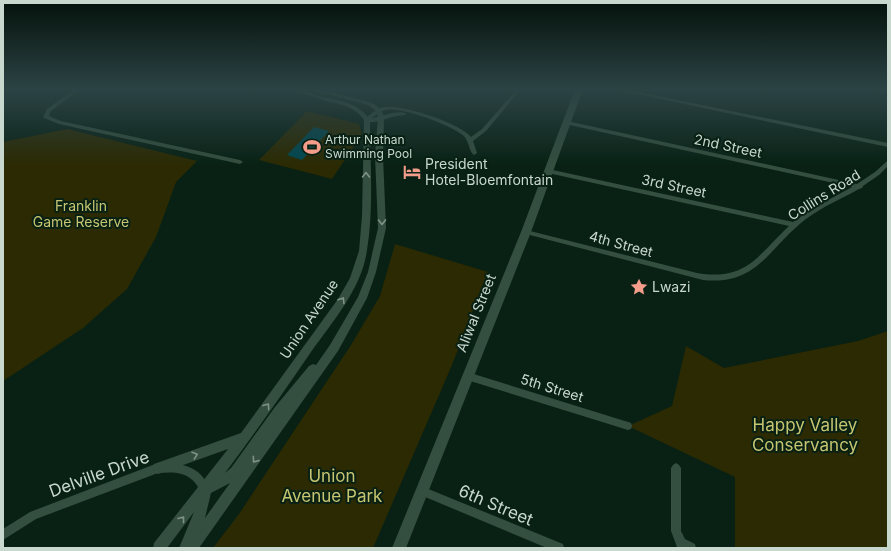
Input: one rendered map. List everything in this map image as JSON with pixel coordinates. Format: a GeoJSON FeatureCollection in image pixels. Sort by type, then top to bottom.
{"type":"FeatureCollection","features":[{"type":"Feature","properties":{"kind":"main road","name":"Aliwal Street"},"geometry":{"type":"LineString","coordinates":[[399,548],[526,232],[570,115]]}},
{"type":"Feature","properties":{"kind":"street"},"geometry":{"type":"LineString","coordinates":[[46,115],[46,117],[58,122],[240,162]]}},
{"type":"Feature","properties":{"kind":"street"},"geometry":{"type":"LineString","coordinates":[[364,115],[367,120]]}},
{"type":"Feature","properties":{"kind":"street"},"geometry":{"type":"LineString","coordinates":[[367,120],[373,115]]}},
{"type":"Feature","properties":{"kind":"street"},"geometry":{"type":"LineString","coordinates":[[191,548],[334,348],[362,298],[372,272],[382,228],[380,156],[382,119],[381,115]]}},
{"type":"Feature","properties":{"kind":"street"},"geometry":{"type":"LineString","coordinates":[[367,120],[382,119],[393,115]]}},
{"type":"Feature","properties":{"kind":"street"},"geometry":{"type":"LineString","coordinates":[[419,115],[448,124],[466,135],[470,140],[474,153]]}},
{"type":"Feature","properties":{"kind":"street"},"geometry":{"type":"LineString","coordinates":[[470,140],[484,130],[497,115]]}},
{"type":"Feature","properties":{"kind":"street"},"geometry":{"type":"LineString","coordinates":[[742,115],[888,145]]}},
{"type":"Feature","properties":{"kind":"street","name":"Union Avenue"},"geometry":{"type":"LineString","coordinates":[[159,548],[244,438],[341,302],[354,278],[363,251],[366,205],[367,120]]}},
{"type":"Feature","properties":{"kind":"street","name":"2nd Street"},"geometry":{"type":"LineString","coordinates":[[567,123],[860,187]]}},
{"type":"Feature","properties":{"kind":"street","name":"Collins Road"},"geometry":{"type":"LineString","coordinates":[[711,278],[733,276],[751,268],[775,247],[794,225],[825,204],[860,187],[878,174],[888,163]]}},
{"type":"Feature","properties":{"kind":"street","name":"3rd Street"},"geometry":{"type":"LineString","coordinates":[[548,171],[794,225]]}},
{"type":"Feature","properties":{"kind":"street"},"geometry":{"type":"LineString","coordinates":[[366,205],[381,204]]}},
{"type":"Feature","properties":{"kind":"street","name":"4th Street"},"geometry":{"type":"LineString","coordinates":[[526,232],[697,276],[711,278]]}},
{"type":"Feature","properties":{"kind":"street"},"geometry":{"type":"LineString","coordinates":[[185,548],[200,515],[204,499],[204,489],[221,482],[235,472],[310,372],[334,348]]}},
{"type":"Feature","properties":{"kind":"street","name":"5th Street"},"geometry":{"type":"LineString","coordinates":[[467,376],[628,426]]}},
{"type":"Feature","properties":{"kind":"street"},"geometry":{"type":"LineString","coordinates":[[158,468],[244,438]]}},
{"type":"Feature","properties":{"kind":"street","name":"Delville Drive"},"geometry":{"type":"LineString","coordinates":[[3,535],[33,515],[158,468],[178,468],[188,470],[199,479],[204,489]]}},
{"type":"Feature","properties":{"kind":"street"},"geometry":{"type":"LineString","coordinates":[[676,468],[676,531],[681,542],[691,548]]}},
{"type":"Feature","properties":{"kind":"street","name":"6th Street"},"geometry":{"type":"LineString","coordinates":[[421,491],[559,548]]}},
{"type":"Feature","properties":{"kind":"green space","name":"Arthur Nathan Swimming Pool"},"geometry":{"type":"Polygon","coordinates":[[[303,115],[322,115],[359,124],[362,134],[332,179],[259,160],[303,115]]]}},
{"type":"Feature","properties":{"kind":"green space","name":"Franklin Game Reserve"},"geometry":{"type":"Polygon","coordinates":[[[67,129],[197,161],[176,182],[156,237],[127,289],[83,328],[3,381],[3,142],[67,129]]]}},
{"type":"Feature","properties":{"kind":"green space","name":"Union Avenue Park"},"geometry":{"type":"Polygon","coordinates":[[[395,244],[488,272],[452,365],[373,548],[213,548],[239,514],[351,345],[380,296],[395,244]]]}},
{"type":"Feature","properties":{"kind":"green space","name":"Happy Valley Conservancy"},"geometry":{"type":"Polygon","coordinates":[[[888,331],[888,548],[735,548],[735,477],[628,426],[672,406],[686,346],[724,368],[858,341],[888,331]]]}},
{"type":"Feature","properties":{"kind":"water"},"geometry":{"type":"Polygon","coordinates":[[[314,127],[329,131],[302,160],[287,155],[314,127]]]}},
{"type":"Feature","properties":{"kind":"place","name":"Arthur Nathan Swimming Pool"},"geometry":{"type":"Point","coordinates":[312,147]}},
{"type":"Feature","properties":{"kind":"place","name":"President Hotel-Bloemfontain"},"geometry":{"type":"Point","coordinates":[412,172]}},
{"type":"Feature","properties":{"kind":"place","name":"Lwazi"},"geometry":{"type":"Point","coordinates":[639,287]}}]}
